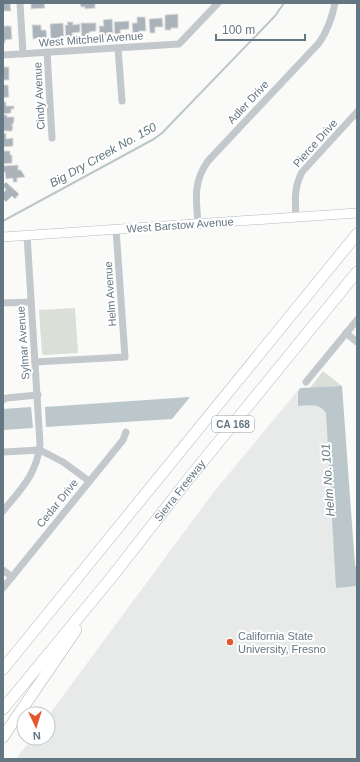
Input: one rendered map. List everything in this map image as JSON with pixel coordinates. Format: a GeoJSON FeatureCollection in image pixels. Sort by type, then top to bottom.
{"type":"FeatureCollection","features":[{"type":"Feature","properties":{"kind":"highway","name":"CA 168"},"geometry":{"type":"LineString","coordinates":[[3,669],[357,234]]}},
{"type":"Feature","properties":{"kind":"highway","name":"Sierra Freeway"},"geometry":{"type":"LineString","coordinates":[[3,709],[111,578],[190,477],[357,272]]}},
{"type":"Feature","properties":{"kind":"highway"},"geometry":{"type":"LineString","coordinates":[[3,737],[111,578]]}},
{"type":"Feature","properties":{"kind":"main road","name":"West Barstow Avenue"},"geometry":{"type":"LineString","coordinates":[[3,237],[353,213]]}},
{"type":"Feature","properties":{"kind":"street"},"geometry":{"type":"LineString","coordinates":[[20,3],[23,54]]}},
{"type":"Feature","properties":{"kind":"street","name":"West Mitchell Avenue"},"geometry":{"type":"LineString","coordinates":[[3,55],[179,44],[218,3]]}},
{"type":"Feature","properties":{"kind":"street","name":"Adler Drive"},"geometry":{"type":"LineString","coordinates":[[198,223],[196,197],[197,184],[202,169],[319,43],[331,20],[335,3]]}},
{"type":"Feature","properties":{"kind":"street"},"geometry":{"type":"LineString","coordinates":[[118,48],[122,101]]}},
{"type":"Feature","properties":{"kind":"street","name":"Cindy Avenue"},"geometry":{"type":"LineString","coordinates":[[47,52],[52,138]]}},
{"type":"Feature","properties":{"kind":"street","name":"Pierce Drive"},"geometry":{"type":"LineString","coordinates":[[296,217],[295,189],[302,172],[357,112]]}},
{"type":"Feature","properties":{"kind":"street","name":"Helm Avenue"},"geometry":{"type":"LineString","coordinates":[[35,362],[125,357],[116,229]]}},
{"type":"Feature","properties":{"kind":"street","name":"Sylmar Avenue"},"geometry":{"type":"LineString","coordinates":[[27,235],[40,450]]}},
{"type":"Feature","properties":{"kind":"street"},"geometry":{"type":"LineString","coordinates":[[3,299],[31,299]]}},
{"type":"Feature","properties":{"kind":"street"},"geometry":{"type":"LineString","coordinates":[[3,303],[31,299]]}},
{"type":"Feature","properties":{"kind":"street"},"geometry":{"type":"LineString","coordinates":[[306,382],[357,320]]}},
{"type":"Feature","properties":{"kind":"street"},"geometry":{"type":"LineString","coordinates":[[346,333],[357,342]]}},
{"type":"Feature","properties":{"kind":"street"},"geometry":{"type":"LineString","coordinates":[[3,401],[6,402],[38,398]]}},
{"type":"Feature","properties":{"kind":"street","name":"Cedar Drive"},"geometry":{"type":"LineString","coordinates":[[3,588],[123,440],[126,432]]}},
{"type":"Feature","properties":{"kind":"street"},"geometry":{"type":"LineString","coordinates":[[3,452],[40,450],[63,462],[89,481]]}},
{"type":"Feature","properties":{"kind":"street"},"geometry":{"type":"LineString","coordinates":[[3,511],[30,478],[40,450]]}},
{"type":"Feature","properties":{"kind":"street"},"geometry":{"type":"LineString","coordinates":[[3,570],[12,577]]}},
{"type":"Feature","properties":{"kind":"shaded area"},"geometry":{"type":"Polygon","coordinates":[[[75,308],[78,353],[42,354],[39,310],[75,308]]]}},
{"type":"Feature","properties":{"kind":"shaded area"},"geometry":{"type":"Polygon","coordinates":[[[323,371],[342,386],[310,388],[323,371]]]}},
{"type":"Feature","properties":{"kind":"shaded area"},"geometry":{"type":"Polygon","coordinates":[[[342,386],[355,566],[357,566],[357,586],[336,588],[326,413],[317,406],[298,406],[298,392],[300,388],[342,386]]]}},
{"type":"Feature","properties":{"kind":"shaded area","name":"California State University, Fresno"},"geometry":{"type":"Polygon","coordinates":[[[341,387],[355,568],[357,568],[357,759],[16,759],[26,746],[56,746],[55,706],[213,493],[299,389],[341,387]]]}},
{"type":"Feature","properties":{"kind":"shaded area"},"geometry":{"type":"Polygon","coordinates":[[[190,397],[172,419],[46,427],[45,407],[190,397]]]}},
{"type":"Feature","properties":{"kind":"shaded area"},"geometry":{"type":"Polygon","coordinates":[[[31,407],[33,428],[3,430],[3,409],[31,407]]]}},
{"type":"Feature","properties":{"kind":"building"},"geometry":{"type":"Polygon","coordinates":[[[3,3],[10,3],[11,11],[3,11],[3,3]]]}},
{"type":"Feature","properties":{"kind":"building"},"geometry":{"type":"Polygon","coordinates":[[[31,3],[44,3],[45,8],[31,9],[31,3]]]}},
{"type":"Feature","properties":{"kind":"building"},"geometry":{"type":"Polygon","coordinates":[[[80,3],[95,3],[95,8],[85,9],[85,7],[81,7],[80,3]]]}},
{"type":"Feature","properties":{"kind":"building"},"geometry":{"type":"Polygon","coordinates":[[[178,14],[178,28],[165,30],[165,15],[178,14]]]}},
{"type":"Feature","properties":{"kind":"building"},"geometry":{"type":"Polygon","coordinates":[[[137,17],[145,17],[146,31],[139,31],[139,34],[133,35],[132,23],[137,23],[137,17]]]}},
{"type":"Feature","properties":{"kind":"building"},"geometry":{"type":"Polygon","coordinates":[[[162,18],[163,27],[155,27],[155,33],[150,33],[149,19],[162,18]]]}},
{"type":"Feature","properties":{"kind":"building"},"geometry":{"type":"Polygon","coordinates":[[[112,19],[113,33],[106,33],[106,36],[100,36],[99,26],[104,26],[103,20],[112,19]]]}},
{"type":"Feature","properties":{"kind":"building"},"geometry":{"type":"Polygon","coordinates":[[[129,21],[129,29],[120,30],[121,35],[115,36],[114,22],[129,21]]]}},
{"type":"Feature","properties":{"kind":"building"},"geometry":{"type":"Polygon","coordinates":[[[67,22],[73,22],[73,25],[80,24],[80,32],[72,33],[72,38],[66,39],[65,25],[68,25],[67,22]]]}},
{"type":"Feature","properties":{"kind":"building"},"geometry":{"type":"Polygon","coordinates":[[[63,23],[64,39],[51,40],[50,24],[63,23]]]}},
{"type":"Feature","properties":{"kind":"building"},"geometry":{"type":"Polygon","coordinates":[[[81,23],[96,23],[96,31],[89,32],[89,37],[82,38],[81,23]]]}},
{"type":"Feature","properties":{"kind":"building"},"geometry":{"type":"Polygon","coordinates":[[[32,25],[41,25],[41,30],[46,30],[47,40],[40,41],[40,38],[33,39],[32,25]]]}},
{"type":"Feature","properties":{"kind":"building"},"geometry":{"type":"Polygon","coordinates":[[[4,26],[11,26],[12,39],[5,40],[5,43],[3,43],[4,26]]]}},
{"type":"Feature","properties":{"kind":"building"},"geometry":{"type":"Polygon","coordinates":[[[3,67],[9,67],[9,80],[3,80],[3,67]]]}},
{"type":"Feature","properties":{"kind":"building"},"geometry":{"type":"Polygon","coordinates":[[[3,85],[8,85],[9,97],[3,98],[3,85]]]}},
{"type":"Feature","properties":{"kind":"building"},"geometry":{"type":"Polygon","coordinates":[[[3,99],[4,102],[6,102],[6,106],[14,106],[14,109],[11,109],[11,113],[3,114],[3,99]]]}},
{"type":"Feature","properties":{"kind":"building"},"geometry":{"type":"Polygon","coordinates":[[[3,115],[7,115],[7,117],[14,117],[13,125],[11,125],[13,126],[12,131],[3,131],[3,115]]]}},
{"type":"Feature","properties":{"kind":"building"},"geometry":{"type":"Polygon","coordinates":[[[6,133],[6,139],[13,138],[13,146],[3,147],[3,134],[6,133]]]}},
{"type":"Feature","properties":{"kind":"building"},"geometry":{"type":"Polygon","coordinates":[[[3,151],[10,151],[10,155],[12,155],[12,163],[3,164],[3,151]]]}},
{"type":"Feature","properties":{"kind":"building"},"geometry":{"type":"Polygon","coordinates":[[[18,165],[18,170],[21,170],[25,177],[17,178],[17,182],[13,182],[13,178],[6,179],[5,172],[3,172],[3,166],[18,165]]]}},
{"type":"Feature","properties":{"kind":"building"},"geometry":{"type":"Polygon","coordinates":[[[6,182],[19,194],[15,199],[12,196],[6,202],[3,199],[3,193],[6,190],[3,185],[6,182]]]}},
{"type":"Feature","properties":{"kind":"waterway","name":"Big Dry Creek No. 150"},"geometry":{"type":"LineString","coordinates":[[3,221],[154,139],[162,133],[275,16],[284,3]]}},
{"type":"Feature","properties":{"kind":"place","name":"California State University, Fresno"},"geometry":{"type":"Point","coordinates":[230,642]}},
{"type":"Feature","properties":{"kind":"water label","name":"Helm No. 101"},"geometry":{"type":"Point","coordinates":[328,480]}}]}
